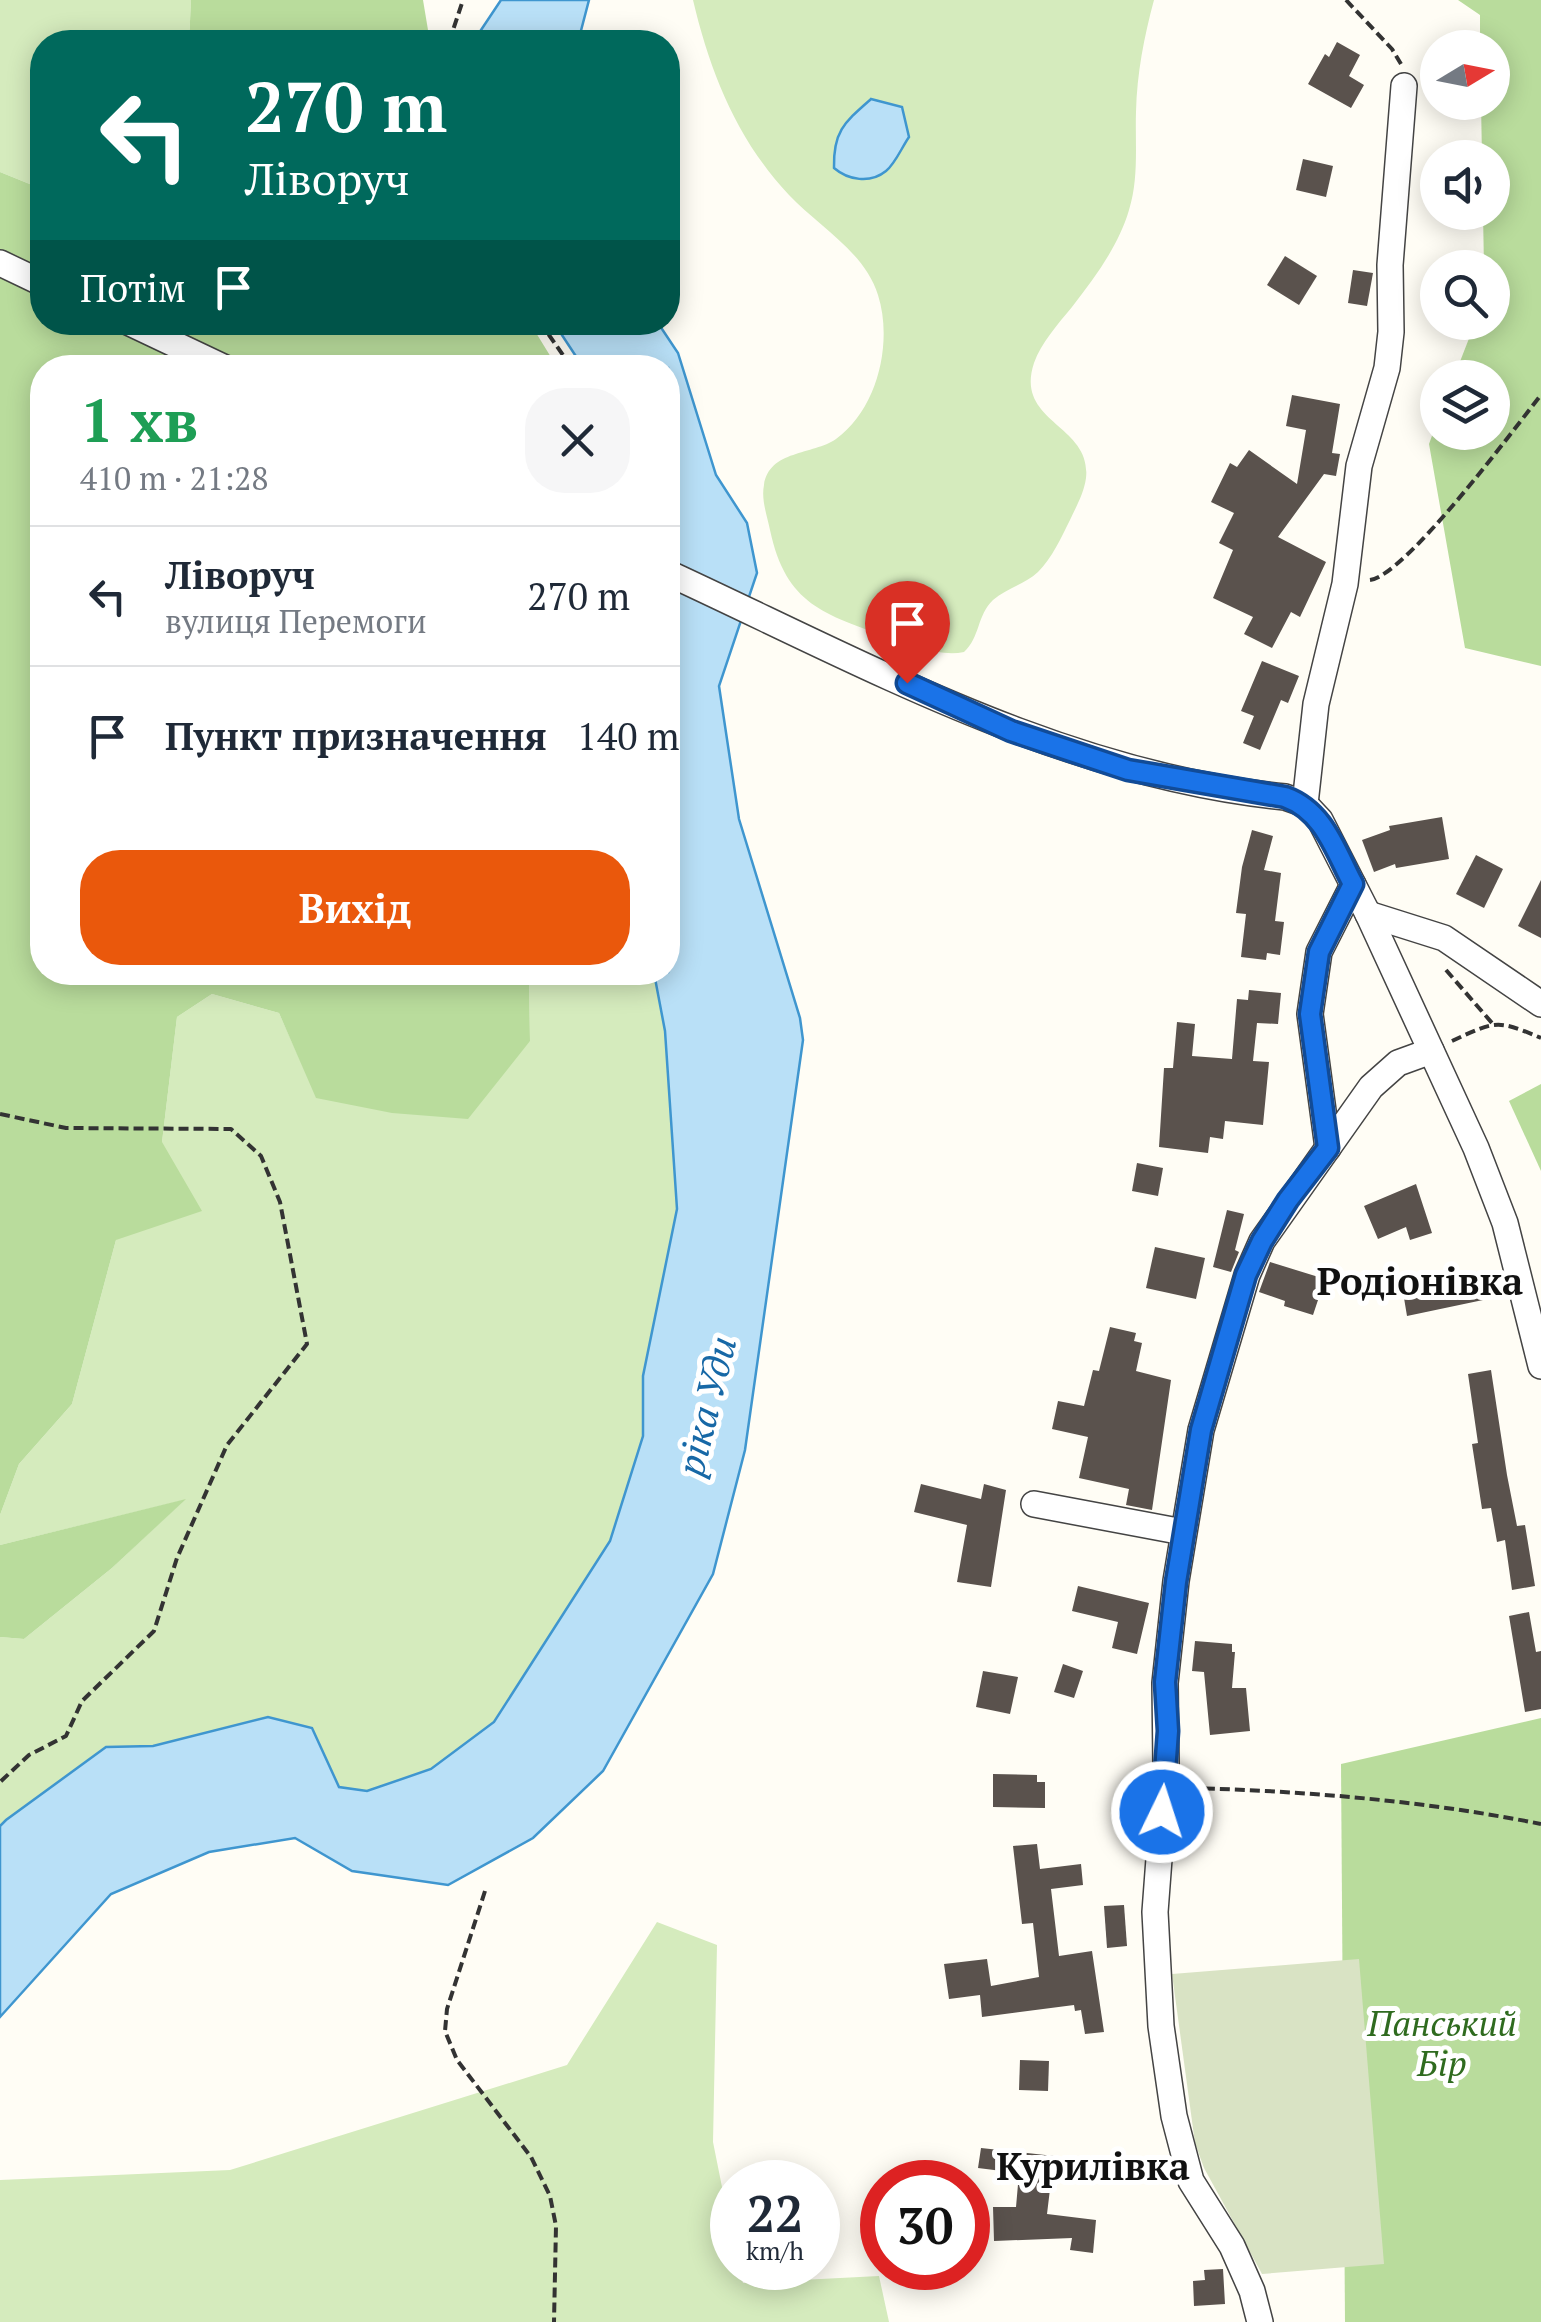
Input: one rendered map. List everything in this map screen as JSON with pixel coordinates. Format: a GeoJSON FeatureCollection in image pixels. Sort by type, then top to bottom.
{"type":"FeatureCollection","features":[{"type":"Feature","properties":{"kind":"street"},"geometry":{"type":"LineString","coordinates":[[1304,804],[1316,704],[1345,584],[1358,466],[1387,368],[1390,264],[1404,86]]}},
{"type":"Feature","properties":{"kind":"street"},"geometry":{"type":"LineString","coordinates":[[0,263],[30,277]]}},
{"type":"Feature","properties":{"kind":"street"},"geometry":{"type":"LineString","coordinates":[[155,335],[198,355]]}},
{"type":"Feature","properties":{"kind":"street"},"geometry":{"type":"LineString","coordinates":[[680,579],[1011,731],[1128,770],[1285,797],[1304,804],[1320,820],[1368,914],[1497,1197],[1541,1366]]}},
{"type":"Feature","properties":{"kind":"street"},"geometry":{"type":"LineString","coordinates":[[1328,1148],[1310,1014],[1319,952],[1353,884]]}},
{"type":"Feature","properties":{"kind":"street"},"geometry":{"type":"LineString","coordinates":[[1368,914],[1444,938],[1541,1004]]}},
{"type":"Feature","properties":{"kind":"street"},"geometry":{"type":"LineString","coordinates":[[1260,2322],[1232,2246],[1191,2181],[1174,2116],[1162,2026],[1154,1912],[1165,1787],[1165,1682],[1184,1532],[1201,1430],[1246,1275],[1262,1241],[1370,1087],[1398,1063],[1431,1051]]}},
{"type":"Feature","properties":{"kind":"street"},"geometry":{"type":"LineString","coordinates":[[1034,1504],[1184,1532]]}},
{"type":"Feature","properties":{"kind":"path"},"geometry":{"type":"LineString","coordinates":[[453,30],[463,0]]}},
{"type":"Feature","properties":{"kind":"path"},"geometry":{"type":"LineString","coordinates":[[1346,0],[1398,57],[1404,86]]}},
{"type":"Feature","properties":{"kind":"path"},"geometry":{"type":"LineString","coordinates":[[1345,584],[1381,578],[1393,567],[1450,507],[1541,395]]}},
{"type":"Feature","properties":{"kind":"path"},"geometry":{"type":"LineString","coordinates":[[1441,964],[1492,1023]]}},
{"type":"Feature","properties":{"kind":"path"},"geometry":{"type":"LineString","coordinates":[[1431,1051],[1492,1023],[1516,1027],[1541,1038]]}},
{"type":"Feature","properties":{"kind":"path"},"geometry":{"type":"LineString","coordinates":[[0,1114],[66,1128],[231,1129],[261,1156],[280,1202],[307,1344],[227,1445],[177,1558],[154,1631],[82,1701],[66,1736],[29,1755],[0,1782]]}},
{"type":"Feature","properties":{"kind":"path"},"geometry":{"type":"LineString","coordinates":[[1165,1787],[1274,1791],[1541,1824]]}},
{"type":"Feature","properties":{"kind":"path"},"geometry":{"type":"LineString","coordinates":[[485,1890],[447,2009],[445,2032],[457,2060],[531,2157],[550,2196],[556,2226],[554,2322]]}},
{"type":"Feature","properties":{"kind":"green space"},"geometry":{"type":"Polygon","coordinates":[[[0,0],[191,0],[190,30],[30,30],[30,184],[0,172],[0,0]]]}},
{"type":"Feature","properties":{"kind":"green space"},"geometry":{"type":"Polygon","coordinates":[[[191,0],[423,0],[428,30],[190,30],[191,0]]]}},
{"type":"Feature","properties":{"kind":"green space"},"geometry":{"type":"Polygon","coordinates":[[[693,0],[1154,0],[1139,69],[1135,173],[1129,210],[1105,261],[1041,348],[1031,383],[1043,412],[1078,446],[1085,460],[1084,489],[1048,560],[1033,576],[993,600],[964,652],[917,647],[827,613],[798,591],[777,555],[764,502],[768,474],[783,459],[836,439],[862,410],[878,373],[884,333],[882,313],[872,280],[863,266],[789,195],[740,128],[717,79],[693,0]]]}},
{"type":"Feature","properties":{"kind":"green space"},"geometry":{"type":"Polygon","coordinates":[[[1458,0],[1541,0],[1541,666],[1465,648],[1430,450],[1510,450],[1510,360],[1461,360],[1468,340],[1510,340],[1510,250],[1484,250],[1483,230],[1510,230],[1510,140],[1482,140],[1481,120],[1510,120],[1510,30],[1480,30],[1480,15],[1458,0]]]}},
{"type":"Feature","properties":{"kind":"green space"},"geometry":{"type":"Polygon","coordinates":[[[0,172],[30,184],[30,335],[537,335],[550,355],[30,355],[30,985],[529,985],[530,1041],[468,1119],[392,1113],[316,1098],[279,1013],[212,994],[177,1017],[162,1142],[202,1211],[116,1240],[72,1404],[19,1464],[0,1515],[0,172]]]}},
{"type":"Feature","properties":{"kind":"green space"},"geometry":{"type":"Polygon","coordinates":[[[529,985],[656,985],[665,1031],[677,1209],[643,1376],[643,1436],[610,1541],[494,1722],[431,1769],[366,1791],[338,1787],[312,1728],[268,1717],[153,1746],[106,1747],[0,1826],[0,1637],[24,1639],[112,1568],[184,1500],[0,1545],[0,1515],[19,1464],[72,1404],[116,1240],[162,1142],[177,1017],[212,994],[279,1013],[317,1098],[530,1041],[529,985]]]}},
{"type":"Feature","properties":{"kind":"green space"},"geometry":{"type":"Polygon","coordinates":[[[1541,1084],[1541,1171],[1509,1101],[1541,1084]]]}},
{"type":"Feature","properties":{"kind":"green space"},"geometry":{"type":"Polygon","coordinates":[[[186,1499],[112,1568],[24,1639],[0,1637],[0,1545],[186,1499]]]}},
{"type":"Feature","properties":{"kind":"green space","name":"Панський Бір"},"geometry":{"type":"Polygon","coordinates":[[[1541,1718],[1541,2322],[1345,2322],[1341,1764],[1541,1718]]]}},
{"type":"Feature","properties":{"kind":"green space"},"geometry":{"type":"Polygon","coordinates":[[[657,1922],[717,1945],[713,2142],[717,2160],[710,2160],[710,2290],[840,2290],[840,2278],[860,2277],[860,2290],[882,2290],[889,2322],[0,2322],[0,2180],[230,2170],[567,2065],[657,1922]]]}},
{"type":"Feature","properties":{"kind":"green space"},"geometry":{"type":"Polygon","coordinates":[[[1359,1959],[1384,2264],[1262,2274],[1204,2168],[1195,2143],[1172,1974],[1359,1959]]]}},
{"type":"Feature","properties":{"kind":"water"},"geometry":{"type":"Polygon","coordinates":[[[501,0],[589,0],[581,30],[481,30],[501,0]]]}},
{"type":"Feature","properties":{"kind":"water"},"geometry":{"type":"Polygon","coordinates":[[[871,99],[902,107],[909,137],[886,171],[873,178],[852,178],[834,168],[838,136],[871,99]]]}},
{"type":"Feature","properties":{"kind":"water"},"geometry":{"type":"Polygon","coordinates":[[[562,335],[666,335],[679,355],[575,355],[562,335]]]}},
{"type":"Feature","properties":{"kind":"water","name":"ріка Уди"},"geometry":{"type":"Polygon","coordinates":[[[680,359],[716,475],[747,523],[757,573],[719,686],[739,819],[800,1018],[803,1040],[745,1450],[713,1574],[603,1771],[533,1838],[448,1885],[352,1871],[295,1838],[209,1852],[111,1894],[0,2017],[0,1826],[106,1747],[153,1746],[268,1717],[312,1728],[339,1787],[367,1791],[431,1769],[494,1722],[610,1541],[643,1436],[643,1376],[677,1209],[665,1031],[656,985],[680,985],[680,359]]]}},
{"type":"Feature","properties":{"kind":"building"},"geometry":{"type":"Polygon","coordinates":[[[1337,42],[1360,55],[1349,76],[1364,85],[1351,108],[1308,84],[1325,54],[1329,57],[1337,42]]]}},
{"type":"Feature","properties":{"kind":"building"},"geometry":{"type":"Polygon","coordinates":[[[1303,159],[1333,166],[1326,197],[1296,190],[1303,159]]]}},
{"type":"Feature","properties":{"kind":"building"},"geometry":{"type":"Polygon","coordinates":[[[1285,256],[1317,276],[1299,305],[1267,285],[1285,256]]]}},
{"type":"Feature","properties":{"kind":"building"},"geometry":{"type":"Polygon","coordinates":[[[1353,270],[1373,273],[1367,306],[1348,303],[1353,270]]]}},
{"type":"Feature","properties":{"kind":"building"},"geometry":{"type":"Polygon","coordinates":[[[1292,395],[1340,404],[1332,453],[1340,454],[1336,476],[1324,474],[1278,537],[1326,562],[1300,617],[1291,612],[1272,648],[1244,634],[1253,617],[1213,598],[1233,550],[1219,543],[1234,513],[1211,502],[1230,463],[1237,467],[1249,450],[1297,484],[1306,430],[1286,426],[1292,395]]]}},
{"type":"Feature","properties":{"kind":"building"},"geometry":{"type":"Polygon","coordinates":[[[1262,661],[1299,676],[1288,703],[1281,700],[1260,750],[1243,743],[1254,716],[1241,711],[1262,661]]]}},
{"type":"Feature","properties":{"kind":"building"},"geometry":{"type":"Polygon","coordinates":[[[1442,817],[1449,859],[1396,868],[1395,864],[1374,872],[1362,840],[1390,830],[1389,826],[1442,817]]]}},
{"type":"Feature","properties":{"kind":"building"},"geometry":{"type":"Polygon","coordinates":[[[1252,830],[1273,836],[1264,870],[1281,873],[1275,921],[1284,922],[1280,955],[1267,953],[1266,960],[1241,957],[1246,914],[1236,913],[1252,830]]]}},
{"type":"Feature","properties":{"kind":"building"},"geometry":{"type":"Polygon","coordinates":[[[1476,855],[1503,869],[1484,908],[1456,894],[1476,855]]]}},
{"type":"Feature","properties":{"kind":"building"},"geometry":{"type":"Polygon","coordinates":[[[1541,880],[1541,938],[1518,926],[1541,880]]]}},
{"type":"Feature","properties":{"kind":"building"},"geometry":{"type":"Polygon","coordinates":[[[1249,990],[1281,993],[1278,1024],[1257,1023],[1253,1061],[1269,1062],[1263,1125],[1225,1121],[1223,1139],[1210,1137],[1208,1153],[1159,1147],[1164,1068],[1173,1068],[1177,1022],[1195,1024],[1192,1056],[1232,1059],[1237,999],[1248,1000],[1249,990]]]}},
{"type":"Feature","properties":{"kind":"building"},"geometry":{"type":"Polygon","coordinates":[[[1137,1163],[1163,1168],[1158,1196],[1132,1191],[1137,1163]]]}},
{"type":"Feature","properties":{"kind":"building"},"geometry":{"type":"Polygon","coordinates":[[[1416,1184],[1432,1233],[1410,1240],[1406,1227],[1378,1239],[1364,1206],[1416,1184]]]}},
{"type":"Feature","properties":{"kind":"building"},"geometry":{"type":"Polygon","coordinates":[[[1227,1210],[1244,1214],[1235,1250],[1239,1252],[1231,1272],[1213,1267],[1227,1210]]]}},
{"type":"Feature","properties":{"kind":"building"},"geometry":{"type":"Polygon","coordinates":[[[1155,1247],[1205,1258],[1196,1299],[1146,1288],[1155,1247]]]}},
{"type":"Feature","properties":{"kind":"building"},"geometry":{"type":"Polygon","coordinates":[[[1270,1262],[1325,1279],[1313,1315],[1284,1306],[1285,1301],[1259,1292],[1270,1262]]]}},
{"type":"Feature","properties":{"kind":"building"},"geometry":{"type":"Polygon","coordinates":[[[1476,1271],[1483,1300],[1407,1316],[1404,1298],[1435,1293],[1432,1281],[1476,1271]]]}},
{"type":"Feature","properties":{"kind":"building"},"geometry":{"type":"Polygon","coordinates":[[[1110,1327],[1136,1333],[1134,1341],[1142,1343],[1136,1371],[1171,1380],[1152,1510],[1126,1505],[1129,1489],[1079,1478],[1088,1437],[1052,1429],[1058,1401],[1084,1406],[1093,1370],[1099,1371],[1110,1327]]]}},
{"type":"Feature","properties":{"kind":"building"},"geometry":{"type":"Polygon","coordinates":[[[1491,1370],[1517,1526],[1525,1525],[1535,1586],[1512,1590],[1505,1540],[1497,1542],[1491,1508],[1482,1509],[1472,1444],[1478,1443],[1468,1374],[1491,1370]]]}},
{"type":"Feature","properties":{"kind":"building"},"geometry":{"type":"Polygon","coordinates":[[[921,1484],[981,1499],[984,1484],[1006,1490],[991,1587],[957,1582],[967,1525],[914,1512],[921,1484]]]}},
{"type":"Feature","properties":{"kind":"building"},"geometry":{"type":"Polygon","coordinates":[[[1078,1586],[1149,1603],[1137,1654],[1112,1648],[1118,1622],[1072,1611],[1078,1586]]]}},
{"type":"Feature","properties":{"kind":"building"},"geometry":{"type":"Polygon","coordinates":[[[1529,1612],[1536,1652],[1541,1651],[1541,1709],[1525,1712],[1509,1616],[1529,1612]]]}},
{"type":"Feature","properties":{"kind":"building"},"geometry":{"type":"Polygon","coordinates":[[[1195,1641],[1232,1644],[1232,1688],[1246,1688],[1250,1731],[1210,1735],[1204,1672],[1192,1671],[1195,1641]]]}},
{"type":"Feature","properties":{"kind":"building"},"geometry":{"type":"Polygon","coordinates":[[[1063,1664],[1083,1671],[1074,1698],[1054,1692],[1063,1664]]]}},
{"type":"Feature","properties":{"kind":"building"},"geometry":{"type":"Polygon","coordinates":[[[983,1671],[1018,1677],[1010,1714],[976,1707],[983,1671]]]}},
{"type":"Feature","properties":{"kind":"building"},"geometry":{"type":"Polygon","coordinates":[[[993,1774],[1037,1775],[1037,1782],[1045,1782],[1045,1808],[993,1807],[993,1774]]]}},
{"type":"Feature","properties":{"kind":"building"},"geometry":{"type":"Polygon","coordinates":[[[1037,1844],[1040,1869],[1081,1864],[1083,1885],[1051,1889],[1059,1956],[1092,1951],[1104,2032],[1085,2034],[1081,2010],[1075,2011],[1074,2005],[982,2017],[980,1995],[949,1999],[944,1964],[987,1959],[991,1986],[1039,1977],[1033,1923],[1022,1924],[1013,1846],[1037,1844]]]}},
{"type":"Feature","properties":{"kind":"building"},"geometry":{"type":"Polygon","coordinates":[[[1124,1905],[1127,1946],[1107,1948],[1104,1906],[1124,1905]]]}},
{"type":"Feature","properties":{"kind":"building"},"geometry":{"type":"Polygon","coordinates":[[[1020,2060],[1049,2061],[1048,2091],[1019,2090],[1020,2060]]]}},
{"type":"Feature","properties":{"kind":"building"},"geometry":{"type":"Polygon","coordinates":[[[981,2148],[1054,2156],[1047,2214],[1096,2220],[1093,2253],[1070,2250],[1072,2238],[994,2241],[993,2207],[1016,2207],[1019,2173],[990,2169],[990,2160],[979,2160],[981,2148]]]}},
{"type":"Feature","properties":{"kind":"building"},"geometry":{"type":"Polygon","coordinates":[[[1223,2269],[1225,2304],[1194,2306],[1193,2281],[1205,2280],[1204,2270],[1223,2269]]]}},
{"type":"Feature","properties":{"kind":"district","name":"Родіонівка"},"geometry":{"type":"Point","coordinates":[1420,1281]}},
{"type":"Feature","properties":{"kind":"district","name":"Курилівка"},"geometry":{"type":"Point","coordinates":[1093,2166]}},
{"type":"Feature","properties":{"kind":"route"},"geometry":{"type":"LineString","coordinates":[[907,683],[1011,731],[1128,770],[1285,797],[1304,804],[1320,820],[1353,884],[1319,952],[1310,1014],[1328,1148],[1288,1200],[1246,1275],[1201,1430],[1176,1582],[1165,1682],[1168,1731],[1162,1812]]}}]}
